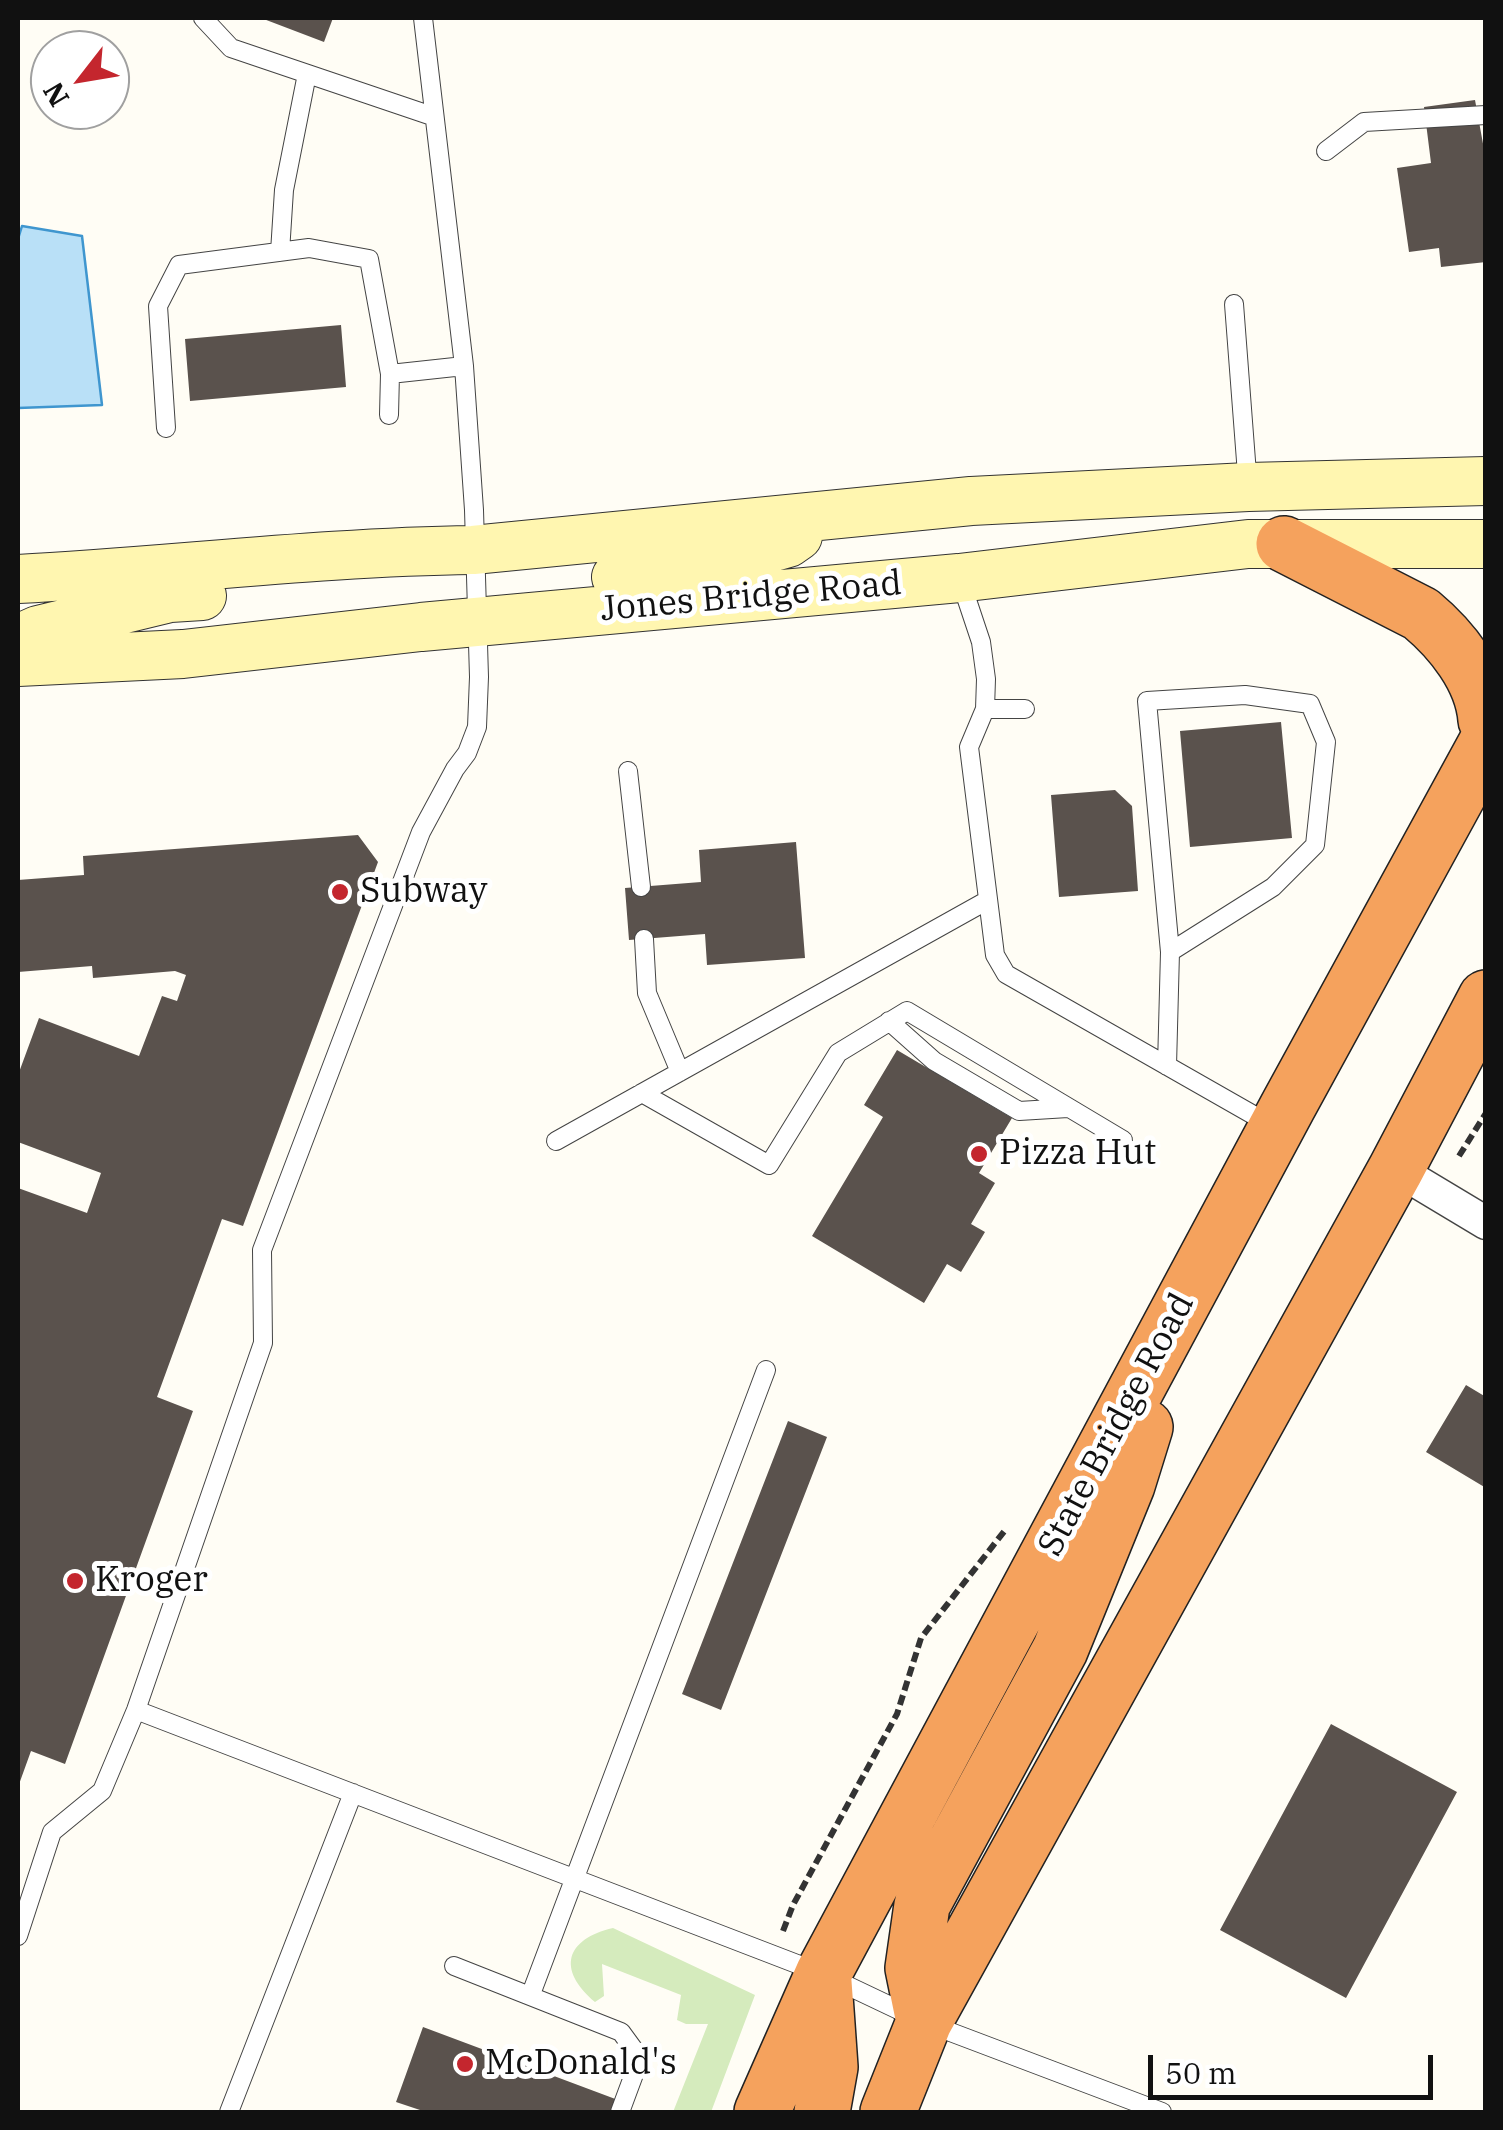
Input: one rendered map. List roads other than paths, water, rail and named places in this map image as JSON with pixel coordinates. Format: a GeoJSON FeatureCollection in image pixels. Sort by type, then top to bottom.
{"type":"FeatureCollection","features":[{"type":"Feature","properties":{"kind":"highway"},"geometry":{"type":"LineString","coordinates":[[1284,544],[1421,614],[1440,630],[1462,658],[1477,688],[1486,720]]}},
{"type":"Feature","properties":{"kind":"highway","name":"State Bridge Road"},"geometry":{"type":"LineString","coordinates":[[762,2112],[823,1974],[1486,744]]}},
{"type":"Feature","properties":{"kind":"highway"},"geometry":{"type":"LineString","coordinates":[[888,2112],[924,2022],[1396,1169],[1486,998]]}},
{"type":"Feature","properties":{"kind":"highway"},"geometry":{"type":"LineString","coordinates":[[924,2022],[913,1968],[922,1905],[1060,1650],[1127,1485],[1190,1290]]}},
{"type":"Feature","properties":{"kind":"highway"},"geometry":{"type":"LineString","coordinates":[[822,2112],[830,2067],[823,1974]]}},
{"type":"Feature","properties":{"kind":"main road","name":"Jones Bridge Road"},"geometry":{"type":"LineString","coordinates":[[18,579],[473,550],[971,501],[1486,481]]}},
{"type":"Feature","properties":{"kind":"main road"},"geometry":{"type":"LineString","coordinates":[[477,622],[528,586],[702,568],[788,543],[830,515]]}},
{"type":"Feature","properties":{"kind":"main road","name":"Jones Bridge Road"},"geometry":{"type":"LineString","coordinates":[[18,662],[182,654],[477,622],[959,578],[1248,544],[1486,544]]}},
{"type":"Feature","properties":{"kind":"main road"},"geometry":{"type":"LineString","coordinates":[[18,640],[38,630],[170,598],[392,586],[473,550]]}},
{"type":"Feature","properties":{"kind":"street"},"geometry":{"type":"LineString","coordinates":[[1396,1169],[1486,1222]]}},
{"type":"Feature","properties":{"kind":"lane"},"geometry":{"type":"LineString","coordinates":[[202,18],[231,48],[432,116]]}},
{"type":"Feature","properties":{"kind":"lane"},"geometry":{"type":"LineString","coordinates":[[18,1936],[52,1832],[102,1790],[136,1710],[263,1342],[262,1250],[421,832],[468,753],[477,727],[477,622],[464,366],[423,18]]}},
{"type":"Feature","properties":{"kind":"lane"},"geometry":{"type":"LineString","coordinates":[[280,252],[284,190],[307,74]]}},
{"type":"Feature","properties":{"kind":"lane"},"geometry":{"type":"LineString","coordinates":[[1326,151],[1364,122],[1486,115]]}},
{"type":"Feature","properties":{"kind":"lane"},"geometry":{"type":"LineString","coordinates":[[166,428],[158,306],[179,265],[309,248],[369,258],[390,374],[389,415]]}},
{"type":"Feature","properties":{"kind":"lane"},"geometry":{"type":"LineString","coordinates":[[1234,304],[1248,488]]}},
{"type":"Feature","properties":{"kind":"lane"},"geometry":{"type":"LineString","coordinates":[[390,374],[464,366]]}},
{"type":"Feature","properties":{"kind":"lane"},"geometry":{"type":"LineString","coordinates":[[959,578],[981,642],[986,679],[984,709],[969,747],[995,956],[1006,974],[1276,1128]]}},
{"type":"Feature","properties":{"kind":"lane"},"geometry":{"type":"LineString","coordinates":[[1168,1066],[1170,952],[1147,702],[1245,695],[1310,704],[1326,742],[1314,846],[1274,887],[1170,952]]}},
{"type":"Feature","properties":{"kind":"lane"},"geometry":{"type":"LineString","coordinates":[[984,709],[1025,709]]}},
{"type":"Feature","properties":{"kind":"lane"},"geometry":{"type":"LineString","coordinates":[[628,770],[641,886]]}},
{"type":"Feature","properties":{"kind":"lane"},"geometry":{"type":"LineString","coordinates":[[556,1141],[988,900]]}},
{"type":"Feature","properties":{"kind":"lane"},"geometry":{"type":"LineString","coordinates":[[644,939],[647,993],[680,1072]]}},
{"type":"Feature","properties":{"kind":"lane"},"geometry":{"type":"LineString","coordinates":[[642,1093],[769,1165],[838,1053],[907,1011],[1123,1140]]}},
{"type":"Feature","properties":{"kind":"lane"},"geometry":{"type":"LineString","coordinates":[[889,1021],[934,1061],[1019,1111],[1069,1108]]}},
{"type":"Feature","properties":{"kind":"lane"},"geometry":{"type":"LineString","coordinates":[[531,1994],[766,1370]]}},
{"type":"Feature","properties":{"kind":"lane"},"geometry":{"type":"LineString","coordinates":[[136,1710],[823,1974],[924,2022],[1162,2112]]}},
{"type":"Feature","properties":{"kind":"lane"},"geometry":{"type":"LineString","coordinates":[[229,2112],[353,1793]]}},
{"type":"Feature","properties":{"kind":"lane"},"geometry":{"type":"LineString","coordinates":[[454,1966],[621,2032],[640,2058],[620,2112]]}},
{"type":"Feature","properties":{"kind":"water"},"geometry":{"type":"Polygon","coordinates":[[[22,226],[82,236],[102,405],[18,408],[18,239],[22,226]]]}},
{"type":"Feature","properties":{"kind":"place","name":"Subway"},"geometry":{"type":"Point","coordinates":[340,892]}},
{"type":"Feature","properties":{"kind":"place","name":"Pizza Hut"},"geometry":{"type":"Point","coordinates":[979,1154]}},
{"type":"Feature","properties":{"kind":"place","name":"Kroger"},"geometry":{"type":"Point","coordinates":[75,1581]}},
{"type":"Feature","properties":{"kind":"place","name":"McDonald's"},"geometry":{"type":"Point","coordinates":[465,2064]}}]}
